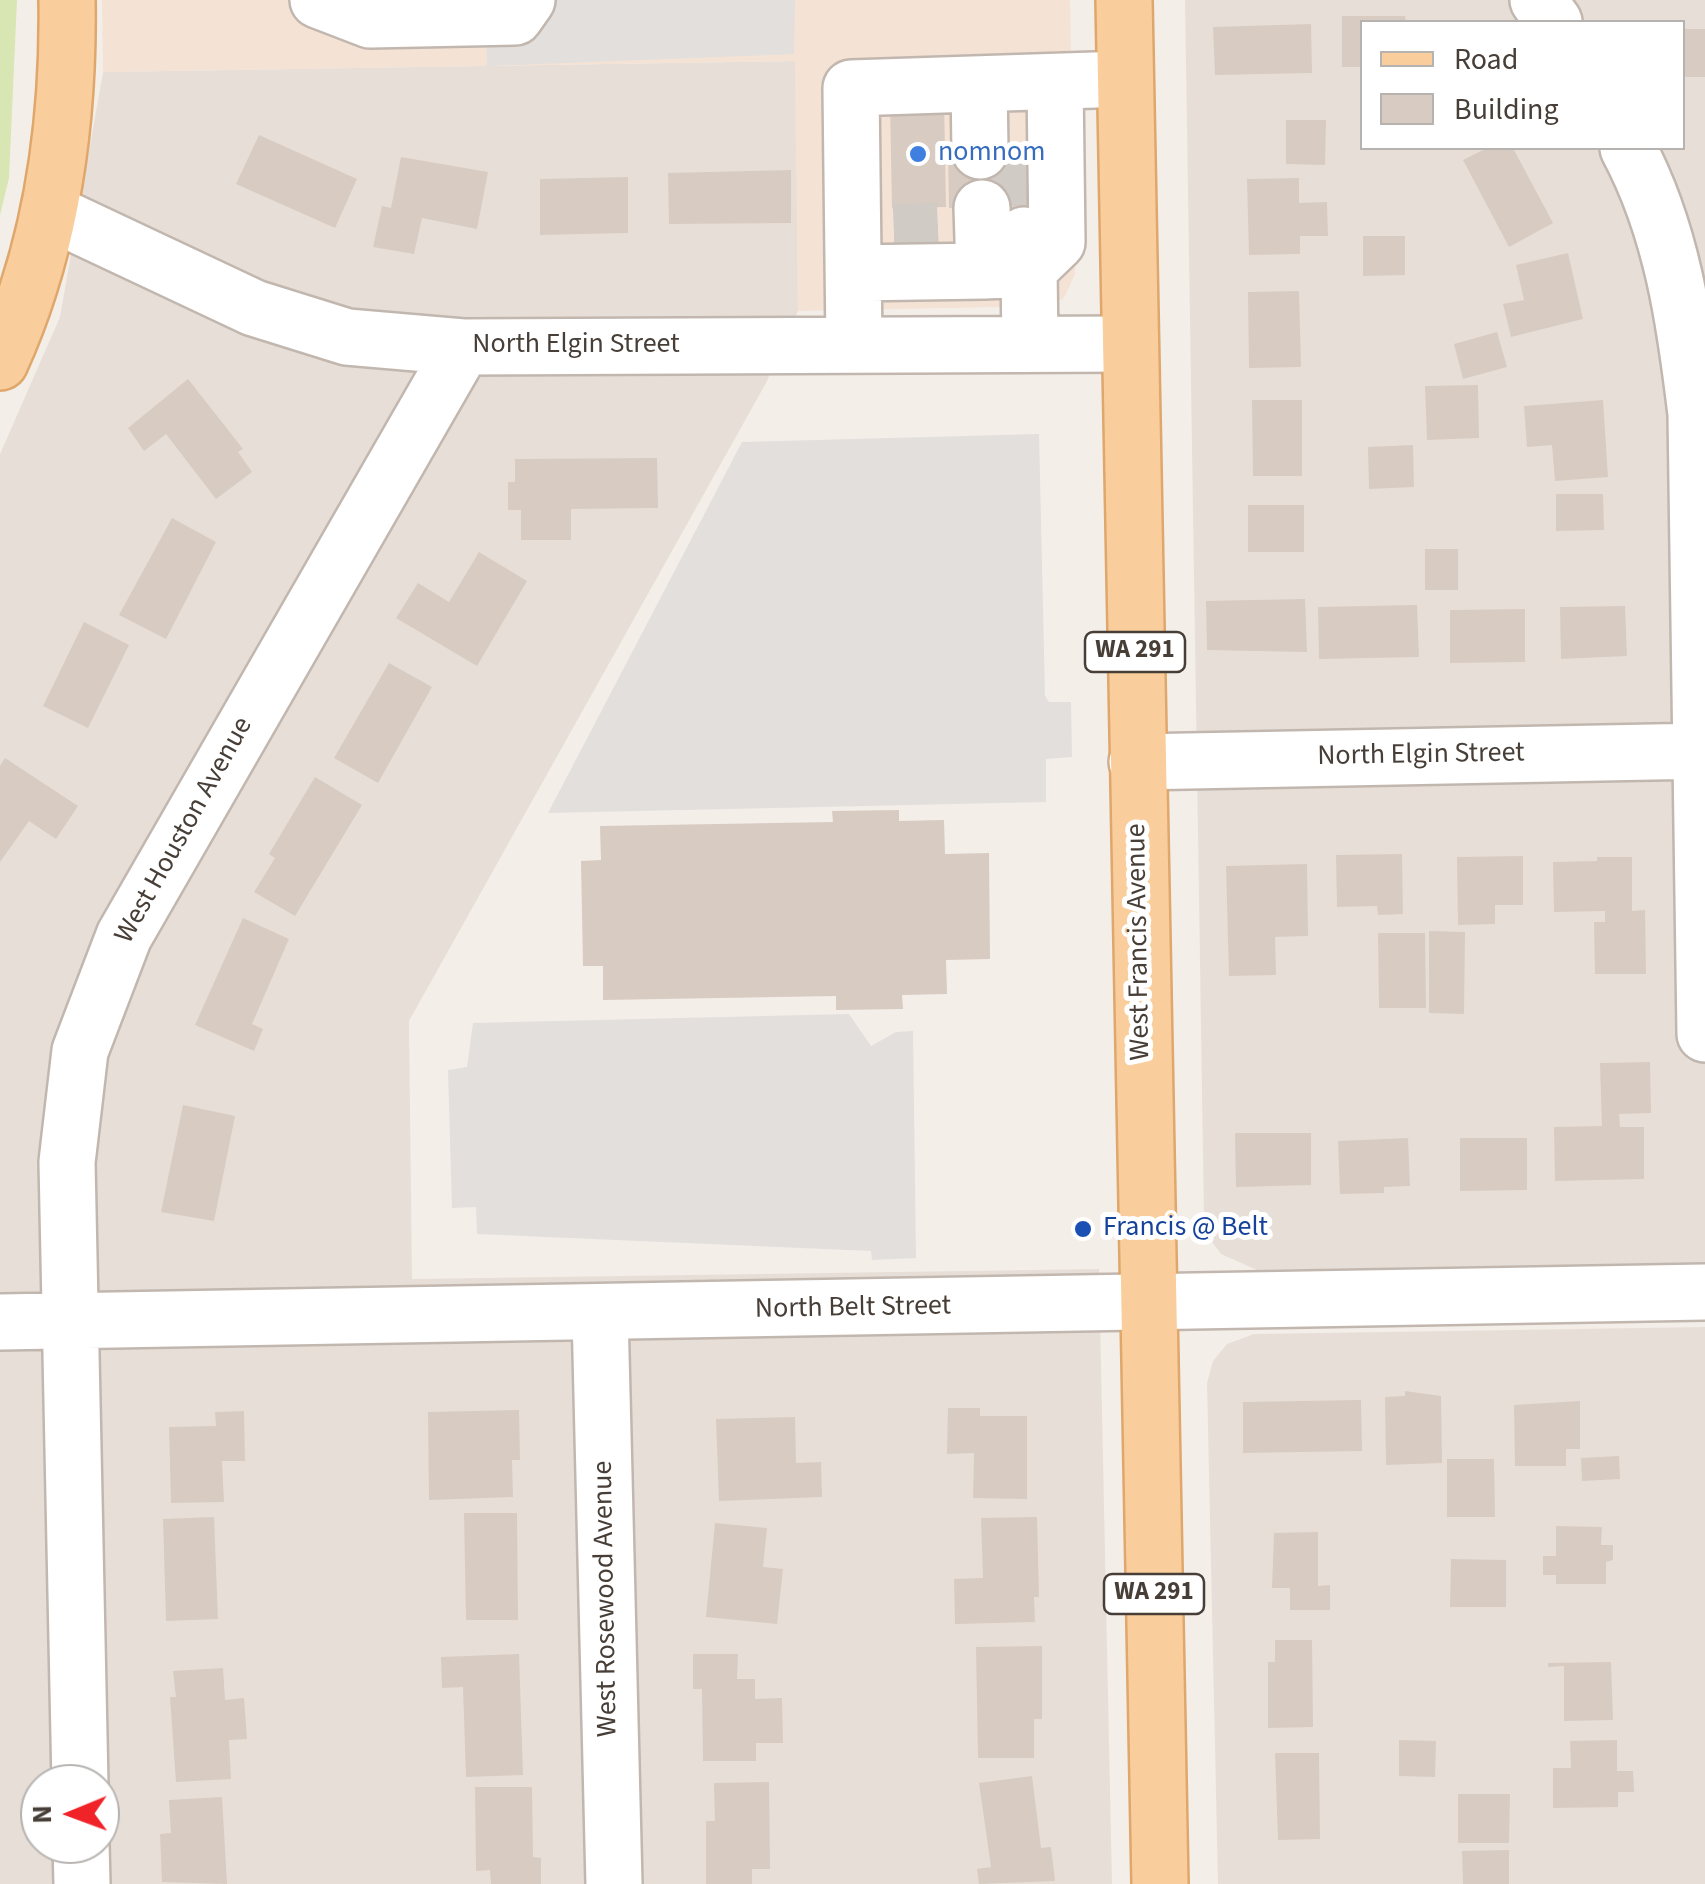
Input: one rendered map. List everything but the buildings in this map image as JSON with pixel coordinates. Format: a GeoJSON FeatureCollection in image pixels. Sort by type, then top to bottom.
{"type":"FeatureCollection","features":[{"type":"Feature","properties":{"kind":"main road"},"geometry":{"type":"LineString","coordinates":[[0,362],[19,320],[50,212],[66,119],[67,0]]}},
{"type":"Feature","properties":{"kind":"main road","name":"West Francis Avenue"},"geometry":{"type":"LineString","coordinates":[[1124,0],[1160,1884]]}},
{"type":"Feature","properties":{"kind":"street"},"geometry":{"type":"LineString","coordinates":[[318,0],[370,20],[516,17],[527,0]]}},
{"type":"Feature","properties":{"kind":"street"},"geometry":{"type":"LineString","coordinates":[[1030,344],[851,88],[1125,80]]}},
{"type":"Feature","properties":{"kind":"street"},"geometry":{"type":"LineString","coordinates":[[999,151],[1016,83]]}},
{"type":"Feature","properties":{"kind":"street"},"geometry":{"type":"LineString","coordinates":[[854,345],[960,240],[1016,83]]}},
{"type":"Feature","properties":{"kind":"street"},"geometry":{"type":"LineString","coordinates":[[1629,150],[1650,189],[1660,225],[1684,314],[1692,381],[1705,1034]]}},
{"type":"Feature","properties":{"kind":"street","name":"North Elgin Street"},"geometry":{"type":"LineString","coordinates":[[50,212],[254,308],[347,337],[462,347],[1128,344]]}},
{"type":"Feature","properties":{"kind":"street"},"geometry":{"type":"LineString","coordinates":[[960,240],[1128,242]]}},
{"type":"Feature","properties":{"kind":"street","name":"West Houston Avenue"},"geometry":{"type":"LineString","coordinates":[[80,1764],[67,1162],[80,1051],[124,936],[462,347]]}},
{"type":"Feature","properties":{"kind":"street","name":"North Elgin Street"},"geometry":{"type":"LineString","coordinates":[[1137,762],[1702,751]]}},
{"type":"Feature","properties":{"kind":"street","name":"North Belt Street"},"geometry":{"type":"LineString","coordinates":[[0,1322],[1147,1305],[1705,1292]]}},
{"type":"Feature","properties":{"kind":"street","name":"West Rosewood Avenue"},"geometry":{"type":"LineString","coordinates":[[600,1314],[614,1884]]}},
{"type":"Feature","properties":{"kind":"shaded area"},"geometry":{"type":"Polygon","coordinates":[[[102,0],[1070,0],[1075,274],[1064,298],[1047,306],[798,311],[795,61],[103,72],[102,0]]]}},
{"type":"Feature","properties":{"kind":"shaded area"},"geometry":{"type":"Polygon","coordinates":[[[486,0],[795,0],[794,54],[487,66],[486,0]]]}},
{"type":"Feature","properties":{"kind":"shaded area"},"geometry":{"type":"Polygon","coordinates":[[[1185,0],[1705,0],[1705,1263],[1257,1270],[1221,1254],[1210,1239],[1204,1219],[1185,0]]]}},
{"type":"Feature","properties":{"kind":"shaded area"},"geometry":{"type":"Polygon","coordinates":[[[796,61],[798,311],[766,383],[409,1021],[412,1279],[1099,1269],[1112,1884],[0,1884],[0,454],[60,317],[103,72],[796,61]]]}},
{"type":"Feature","properties":{"kind":"shaded area"},"geometry":{"type":"Polygon","coordinates":[[[1039,434],[1045,696],[1049,702],[1071,702],[1072,757],[1046,759],[1046,802],[548,813],[742,442],[1039,434]]]}},
{"type":"Feature","properties":{"kind":"shaded area"},"geometry":{"type":"Polygon","coordinates":[[[849,1014],[871,1046],[896,1032],[913,1031],[916,1258],[872,1260],[871,1251],[477,1234],[476,1207],[452,1208],[448,1070],[467,1067],[473,1023],[849,1014]]]}},
{"type":"Feature","properties":{"kind":"shaded area"},"geometry":{"type":"Polygon","coordinates":[[[1705,1327],[1705,1884],[1218,1884],[1207,1383],[1213,1361],[1227,1344],[1254,1334],[1705,1327]]]}},
{"type":"Feature","properties":{"kind":"green space"},"geometry":{"type":"Polygon","coordinates":[[[0,0],[17,0],[9,178],[0,215],[0,0]]]}},
{"type":"Feature","properties":{"kind":"tunnel"},"geometry":{"type":"LineString","coordinates":[[1018,150],[1020,207]]}},
{"type":"Feature","properties":{"kind":"tunnel"},"geometry":{"type":"LineString","coordinates":[[894,232],[938,230]]}},
{"type":"Feature","properties":{"kind":"place","name":"nomnom"},"geometry":{"type":"Point","coordinates":[918,154]}},
{"type":"Feature","properties":{"kind":"place","name":"Francis @ Belt"},"geometry":{"type":"Point","coordinates":[1083,1229]}}]}
